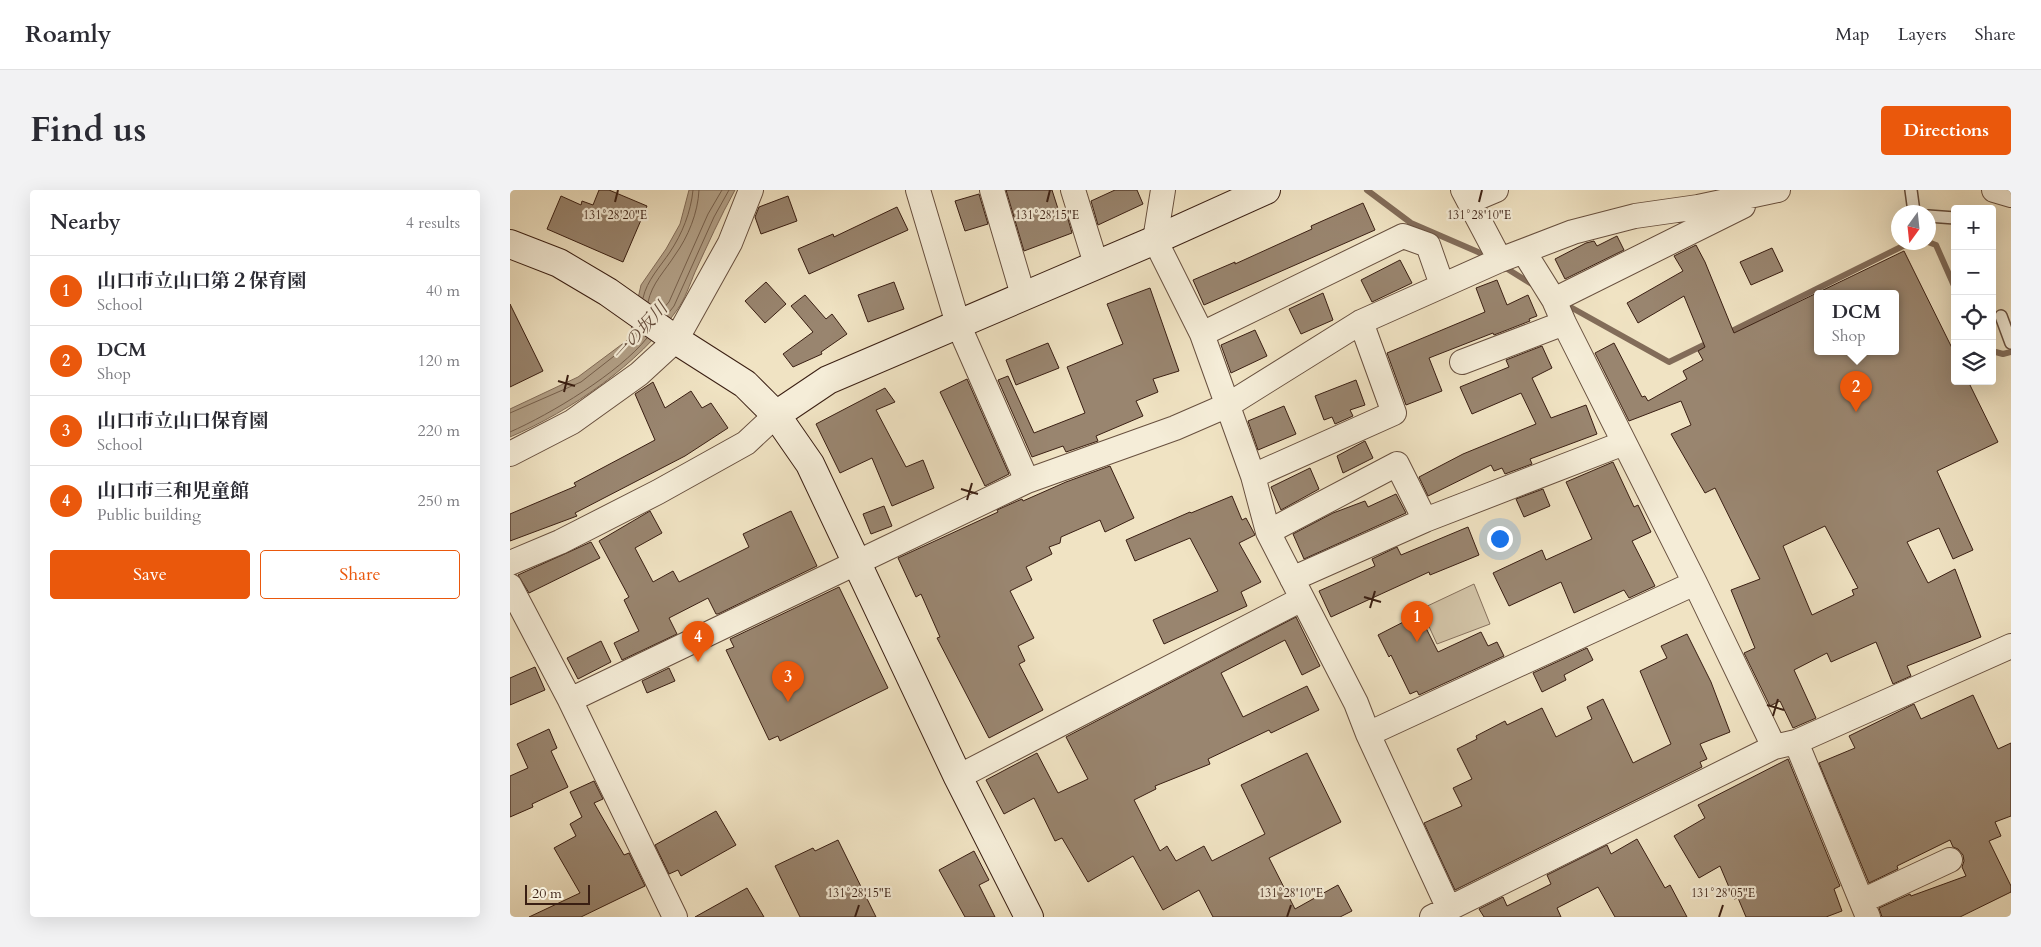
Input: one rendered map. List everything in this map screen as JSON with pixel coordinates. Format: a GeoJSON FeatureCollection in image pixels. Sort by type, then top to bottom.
{"type":"FeatureCollection","features":[{"type":"Feature","properties":{"kind":"street"},"geometry":{"type":"LineString","coordinates":[[510,454],[572,422],[638,374],[673,338],[730,243],[752,190]]}},
{"type":"Feature","properties":{"kind":"street"},"geometry":{"type":"LineString","coordinates":[[918,190],[958,324],[1027,481]]}},
{"type":"Feature","properties":{"kind":"street"},"geometry":{"type":"LineString","coordinates":[[992,190],[1023,295]]}},
{"type":"Feature","properties":{"kind":"street"},"geometry":{"type":"LineString","coordinates":[[1073,190],[1096,264]]}},
{"type":"Feature","properties":{"kind":"street"},"geometry":{"type":"LineString","coordinates":[[1163,190],[1155,240],[1202,334],[1253,476],[1268,532],[1356,704],[1441,913],[1785,744],[2011,646]]}},
{"type":"Feature","properties":{"kind":"street"},"geometry":{"type":"LineString","coordinates":[[510,563],[560,542],[746,443],[776,415],[828,380],[1155,240],[1266,190]]}},
{"type":"Feature","properties":{"kind":"street"},"geometry":{"type":"LineString","coordinates":[[1496,190],[1466,196],[1500,260]]}},
{"type":"Feature","properties":{"kind":"street"},"geometry":{"type":"LineString","coordinates":[[570,700],[1027,481],[1175,428],[1228,405],[1361,322],[1500,260],[1573,232],[1694,198],[1776,190]]}},
{"type":"Feature","properties":{"kind":"street"},"geometry":{"type":"LineString","coordinates":[[1554,300],[1776,190]]}},
{"type":"Feature","properties":{"kind":"street"},"geometry":{"type":"LineString","coordinates":[[1994,190],[2011,196]]}},
{"type":"Feature","properties":{"kind":"street"},"geometry":{"type":"LineString","coordinates":[[1202,334],[1403,236],[1428,246],[1442,285]]}},
{"type":"Feature","properties":{"kind":"street"},"geometry":{"type":"LineString","coordinates":[[510,244],[559,263],[608,292],[673,338],[745,384],[776,415],[810,464],[958,777],[1029,917]]}},
{"type":"Feature","properties":{"kind":"street"},"geometry":{"type":"LineString","coordinates":[[1524,252],[1554,300],[1564,324],[1695,583],[1785,744],[1865,909],[1950,860]]}},
{"type":"Feature","properties":{"kind":"street"},"geometry":{"type":"LineString","coordinates":[[1253,476],[1394,413],[1361,322]]}},
{"type":"Feature","properties":{"kind":"street"},"geometry":{"type":"LineString","coordinates":[[1462,362],[1564,324]]}},
{"type":"Feature","properties":{"kind":"street"},"geometry":{"type":"LineString","coordinates":[[958,777],[1425,520],[1624,443]]}},
{"type":"Feature","properties":{"kind":"street"},"geometry":{"type":"LineString","coordinates":[[1268,532],[1397,464],[1425,520]]}},
{"type":"Feature","properties":{"kind":"street"},"geometry":{"type":"LineString","coordinates":[[1368,734],[1695,583]]}},
{"type":"Feature","properties":{"kind":"street"},"geometry":{"type":"LineString","coordinates":[[510,586],[570,700],[675,917]]}},
{"type":"Feature","properties":{"kind":"lane"},"geometry":{"type":"LineString","coordinates":[[1911,190],[1913,205]]}},
{"type":"Feature","properties":{"kind":"lane"},"geometry":{"type":"LineString","coordinates":[[1936,217],[1951,218]]}},
{"type":"Feature","properties":{"kind":"lane"},"geometry":{"type":"LineString","coordinates":[[2002,316],[2011,343]]}},
{"type":"Feature","properties":{"kind":"shaded area"},"geometry":{"type":"Polygon","coordinates":[[[1474,584],[1490,624],[1437,644],[1421,609],[1474,584]]]}},
{"type":"Feature","properties":{"kind":"water","name":"一の坂川"},"geometry":{"type":"Polygon","coordinates":[[[689,190],[735,190],[677,310],[643,349],[602,384],[556,414],[510,437],[510,409],[578,377],[629,339],[641,285],[666,249],[680,224],[689,190]]]}},
{"type":"Feature","properties":{"kind":"building"},"geometry":{"type":"Polygon","coordinates":[[[599,190],[609,190],[647,206],[623,262],[547,229],[561,196],[581,205],[582,201],[593,205],[599,190]]]}},
{"type":"Feature","properties":{"kind":"building"},"geometry":{"type":"Polygon","coordinates":[[[1006,190],[1052,190],[1060,215],[1066,212],[1072,233],[1024,251],[1006,190]]]}},
{"type":"Feature","properties":{"kind":"building"},"geometry":{"type":"Polygon","coordinates":[[[1115,190],[1137,190],[1143,204],[1098,225],[1091,201],[1115,190]]]}},
{"type":"Feature","properties":{"kind":"building"},"geometry":{"type":"Polygon","coordinates":[[[979,194],[988,224],[965,231],[955,201],[979,194]]]}},
{"type":"Feature","properties":{"kind":"building"},"geometry":{"type":"Polygon","coordinates":[[[788,196],[797,221],[761,234],[755,217],[759,207],[788,196]]]}},
{"type":"Feature","properties":{"kind":"building"},"geometry":{"type":"Polygon","coordinates":[[[1363,203],[1375,230],[1204,305],[1193,280],[1235,262],[1235,264],[1312,229],[1311,226],[1363,203]]]}},
{"type":"Feature","properties":{"kind":"building"},"geometry":{"type":"Polygon","coordinates":[[[897,207],[908,230],[809,274],[798,249],[833,234],[834,237],[897,207]]]}},
{"type":"Feature","properties":{"kind":"building"},"geometry":{"type":"Polygon","coordinates":[[[1617,236],[1624,250],[1565,279],[1555,259],[1586,243],[1594,241],[1597,246],[1617,236]]]}},
{"type":"Feature","properties":{"kind":"building"},"geometry":{"type":"Polygon","coordinates":[[[1696,245],[1705,262],[1734,333],[1814,294],[1814,355],[1899,355],[1899,290],[1823,290],[1904,251],[1951,346],[1951,385],[1970,385],[1998,442],[1937,471],[1973,550],[1953,559],[1939,528],[1907,542],[1928,583],[1955,569],[1981,637],[1907,666],[1911,676],[1893,684],[1876,642],[1831,662],[1827,653],[1794,670],[1816,718],[1793,728],[1780,701],[1770,706],[1744,653],[1755,648],[1731,590],[1760,579],[1715,488],[1705,493],[1671,434],[1691,425],[1681,401],[1629,421],[1595,353],[1614,343],[1642,397],[1645,396],[1648,401],[1687,379],[1683,371],[1703,360],[1698,351],[1705,347],[1684,296],[1638,323],[1627,303],[1683,271],[1674,256],[1696,245]],[[1825,526],[1783,546],[1812,615],[1854,595],[1852,590],[1858,588],[1825,526]]]}},
{"type":"Feature","properties":{"kind":"building"},"geometry":{"type":"Polygon","coordinates":[[[1772,248],[1783,271],[1751,285],[1740,262],[1772,248]]]}},
{"type":"Feature","properties":{"kind":"building"},"geometry":{"type":"Polygon","coordinates":[[[1400,260],[1412,283],[1372,302],[1361,280],[1400,260]]]}},
{"type":"Feature","properties":{"kind":"building"},"geometry":{"type":"Polygon","coordinates":[[[1497,280],[1507,305],[1528,295],[1537,316],[1529,319],[1530,321],[1494,335],[1493,333],[1429,358],[1442,391],[1406,405],[1387,353],[1485,312],[1476,288],[1497,280]]]}},
{"type":"Feature","properties":{"kind":"building"},"geometry":{"type":"Polygon","coordinates":[[[766,282],[786,304],[765,323],[745,301],[766,282]]]}},
{"type":"Feature","properties":{"kind":"building"},"geometry":{"type":"Polygon","coordinates":[[[894,282],[904,309],[868,322],[858,295],[894,282]]]}},
{"type":"Feature","properties":{"kind":"building"},"geometry":{"type":"Polygon","coordinates":[[[1150,288],[1179,371],[1153,379],[1158,392],[1136,401],[1143,416],[1096,436],[1098,441],[1066,452],[1063,446],[1032,457],[998,380],[1008,376],[1034,433],[1085,413],[1067,367],[1123,344],[1107,304],[1150,288]]]}},
{"type":"Feature","properties":{"kind":"building"},"geometry":{"type":"Polygon","coordinates":[[[1323,293],[1333,320],[1301,334],[1289,309],[1323,293]]]}},
{"type":"Feature","properties":{"kind":"building"},"geometry":{"type":"Polygon","coordinates":[[[805,295],[826,319],[832,314],[847,334],[821,352],[822,354],[793,367],[783,354],[813,332],[791,306],[805,295]]]}},
{"type":"Feature","properties":{"kind":"building"},"geometry":{"type":"Polygon","coordinates":[[[510,304],[543,371],[510,387],[510,304]]]}},
{"type":"Feature","properties":{"kind":"building"},"geometry":{"type":"Polygon","coordinates":[[[1255,330],[1267,356],[1231,373],[1221,345],[1255,330]]]}},
{"type":"Feature","properties":{"kind":"building"},"geometry":{"type":"Polygon","coordinates":[[[1048,343],[1059,368],[1016,385],[1006,360],[1048,343]]]}},
{"type":"Feature","properties":{"kind":"building"},"geometry":{"type":"Polygon","coordinates":[[[1542,346],[1552,368],[1532,378],[1551,418],[1586,405],[1597,434],[1530,459],[1532,464],[1505,474],[1502,468],[1494,471],[1491,465],[1428,496],[1419,477],[1463,454],[1536,424],[1521,393],[1472,414],[1460,387],[1509,367],[1506,360],[1542,346]]]}},
{"type":"Feature","properties":{"kind":"building"},"geometry":{"type":"Polygon","coordinates":[[[967,379],[1009,474],[985,486],[940,392],[967,379]]]}},
{"type":"Feature","properties":{"kind":"building"},"geometry":{"type":"Polygon","coordinates":[[[1356,380],[1365,405],[1350,410],[1353,416],[1335,424],[1332,417],[1324,420],[1315,396],[1356,380]]]}},
{"type":"Feature","properties":{"kind":"building"},"geometry":{"type":"Polygon","coordinates":[[[653,382],[665,408],[691,391],[702,408],[711,403],[728,428],[685,456],[575,513],[577,516],[510,541],[510,514],[576,486],[574,483],[655,440],[635,394],[653,382]]]}},
{"type":"Feature","properties":{"kind":"building"},"geometry":{"type":"Polygon","coordinates":[[[885,388],[895,402],[876,410],[906,467],[923,460],[934,488],[892,506],[872,458],[840,473],[816,424],[885,388]]]}},
{"type":"Feature","properties":{"kind":"building"},"geometry":{"type":"Polygon","coordinates":[[[1284,406],[1296,434],[1258,450],[1248,421],[1284,406]]]}},
{"type":"Feature","properties":{"kind":"building"},"geometry":{"type":"Polygon","coordinates":[[[1365,441],[1373,458],[1343,473],[1337,456],[1365,441]]]}},
{"type":"Feature","properties":{"kind":"building"},"geometry":{"type":"Polygon","coordinates":[[[1613,462],[1634,507],[1638,505],[1651,532],[1632,541],[1655,586],[1629,598],[1624,590],[1574,613],[1561,582],[1509,606],[1493,573],[1542,550],[1546,560],[1592,539],[1566,482],[1613,462]]]}},
{"type":"Feature","properties":{"kind":"building"},"geometry":{"type":"Polygon","coordinates":[[[1110,466],[1134,518],[1105,532],[1100,520],[1061,537],[1060,543],[1049,547],[1052,554],[1026,567],[1032,580],[1010,591],[1034,638],[1018,646],[1025,661],[1019,664],[1043,710],[989,738],[937,638],[940,637],[921,594],[916,597],[898,558],[1022,499],[1023,501],[1066,482],[1110,466]]]}},
{"type":"Feature","properties":{"kind":"building"},"geometry":{"type":"Polygon","coordinates":[[[1310,468],[1319,489],[1281,510],[1271,487],[1310,468]]]}},
{"type":"Feature","properties":{"kind":"building"},"geometry":{"type":"Polygon","coordinates":[[[1543,489],[1550,506],[1524,517],[1516,499],[1543,489]]]}},
{"type":"Feature","properties":{"kind":"building"},"geometry":{"type":"Polygon","coordinates":[[[1396,494],[1406,513],[1304,559],[1293,534],[1333,513],[1365,501],[1368,507],[1396,494]]]}},
{"type":"Feature","properties":{"kind":"building"},"geometry":{"type":"Polygon","coordinates":[[[1232,496],[1242,520],[1246,518],[1255,535],[1239,543],[1261,582],[1241,592],[1247,606],[1164,644],[1153,620],[1218,591],[1190,538],[1135,561],[1126,540],[1232,496]]]}},
{"type":"Feature","properties":{"kind":"building"},"geometry":{"type":"Polygon","coordinates":[[[884,506],[892,526],[871,534],[863,514],[884,506]]]}},
{"type":"Feature","properties":{"kind":"building"},"geometry":{"type":"Polygon","coordinates":[[[650,511],[662,533],[635,548],[653,582],[673,571],[679,582],[749,547],[743,534],[791,511],[817,566],[718,614],[716,614],[708,598],[669,618],[677,634],[622,660],[614,643],[639,631],[624,600],[629,597],[599,541],[650,511]]]}},
{"type":"Feature","properties":{"kind":"building"},"geometry":{"type":"Polygon","coordinates":[[[1468,527],[1479,555],[1430,575],[1429,572],[1331,617],[1319,591],[1375,566],[1372,559],[1397,547],[1401,555],[1468,527]]]}},
{"type":"Feature","properties":{"kind":"building"},"geometry":{"type":"Polygon","coordinates":[[[591,542],[600,558],[529,593],[518,575],[591,542]]]}},
{"type":"Feature","properties":{"kind":"building"},"geometry":{"type":"Polygon","coordinates":[[[839,587],[888,688],[780,741],[778,736],[769,740],[726,650],[734,647],[730,639],[839,587]]]}},
{"type":"Feature","properties":{"kind":"building"},"geometry":{"type":"Polygon","coordinates":[[[1419,614],[1438,652],[1481,632],[1488,646],[1497,642],[1504,656],[1419,695],[1417,691],[1410,694],[1391,655],[1389,657],[1378,635],[1419,614]]]}},
{"type":"Feature","properties":{"kind":"building"},"geometry":{"type":"Polygon","coordinates":[[[1296,617],[1320,666],[1302,675],[1285,640],[1221,673],[1243,717],[1307,686],[1319,710],[1271,733],[1269,730],[1208,759],[1210,764],[1155,786],[1156,789],[1134,800],[1160,851],[1167,846],[1176,861],[1204,846],[1212,861],[1265,834],[1241,785],[1307,753],[1341,822],[1269,858],[1295,909],[1338,885],[1352,911],[1340,917],[1213,917],[1199,890],[1163,910],[1133,856],[1088,882],[1062,838],[1055,841],[1034,798],[1004,814],[986,780],[1037,753],[1058,793],[1088,779],[1066,737],[1296,617]]]}},
{"type":"Feature","properties":{"kind":"building"},"geometry":{"type":"Polygon","coordinates":[[[1687,634],[1711,682],[1730,732],[1700,744],[1707,759],[1700,762],[1702,767],[1455,890],[1424,823],[1462,806],[1453,788],[1472,779],[1457,749],[1477,739],[1476,736],[1505,721],[1507,725],[1542,708],[1556,737],[1592,719],[1587,707],[1603,699],[1633,763],[1671,744],[1640,671],[1667,658],[1661,646],[1687,634]]]}},
{"type":"Feature","properties":{"kind":"building"},"geometry":{"type":"Polygon","coordinates":[[[601,641],[611,662],[578,679],[567,658],[601,641]]]}},
{"type":"Feature","properties":{"kind":"building"},"geometry":{"type":"Polygon","coordinates":[[[1587,648],[1593,660],[1564,675],[1566,680],[1542,692],[1533,673],[1587,648]]]}},
{"type":"Feature","properties":{"kind":"building"},"geometry":{"type":"Polygon","coordinates":[[[535,667],[545,690],[510,705],[510,678],[535,667]]]}},
{"type":"Feature","properties":{"kind":"building"},"geometry":{"type":"Polygon","coordinates":[[[669,668],[675,681],[647,693],[642,681],[669,668]]]}},
{"type":"Feature","properties":{"kind":"building"},"geometry":{"type":"Polygon","coordinates":[[[1973,695],[1998,749],[2011,743],[2011,816],[1995,822],[2001,836],[1989,841],[2011,886],[2011,892],[1960,917],[1882,917],[1879,908],[1910,894],[1911,896],[1966,876],[1962,867],[1963,855],[1958,849],[1953,847],[1950,840],[1897,866],[1898,869],[1869,883],[1819,763],[1855,748],[1849,736],[1914,704],[1921,719],[1973,695]]]}},
{"type":"Feature","properties":{"kind":"building"},"geometry":{"type":"Polygon","coordinates":[[[549,729],[557,748],[551,751],[568,787],[532,804],[533,807],[510,817],[510,776],[528,768],[517,744],[549,729]]]}},
{"type":"Feature","properties":{"kind":"building"},"geometry":{"type":"Polygon","coordinates":[[[1788,759],[1840,886],[1834,889],[1842,911],[1826,917],[1746,917],[1738,898],[1734,899],[1720,866],[1699,878],[1674,836],[1705,818],[1698,805],[1788,759]]]}},
{"type":"Feature","properties":{"kind":"building"},"geometry":{"type":"Polygon","coordinates":[[[594,781],[603,799],[594,803],[624,855],[629,853],[645,886],[581,917],[529,917],[580,893],[554,848],[576,836],[570,824],[582,817],[570,792],[594,781]]]}},
{"type":"Feature","properties":{"kind":"building"},"geometry":{"type":"Polygon","coordinates":[[[716,811],[736,845],[681,876],[678,870],[669,874],[655,845],[716,811]]]}},
{"type":"Feature","properties":{"kind":"building"},"geometry":{"type":"Polygon","coordinates":[[[1637,839],[1665,888],[1670,885],[1687,917],[1615,917],[1598,887],[1557,908],[1561,917],[1484,917],[1479,909],[1503,897],[1507,906],[1551,884],[1547,875],[1607,845],[1611,854],[1637,839]]]}},
{"type":"Feature","properties":{"kind":"building"},"geometry":{"type":"Polygon","coordinates":[[[838,840],[876,917],[800,917],[775,866],[813,848],[815,851],[838,840]]]}},
{"type":"Feature","properties":{"kind":"building"},"geometry":{"type":"Polygon","coordinates":[[[974,851],[989,880],[979,885],[995,917],[965,917],[939,870],[974,851]]]}},
{"type":"Feature","properties":{"kind":"building"},"geometry":{"type":"Polygon","coordinates":[[[747,888],[764,917],[695,917],[747,888]]]}},
{"type":"Feature","properties":{"kind":"waterway"},"geometry":{"type":"LineString","coordinates":[[1367,190],[1411,223],[1490,259]]}},
{"type":"Feature","properties":{"kind":"waterway"},"geometry":{"type":"LineString","coordinates":[[1936,245],[1951,279]]}},
{"type":"Feature","properties":{"kind":"waterway"},"geometry":{"type":"LineString","coordinates":[[1814,290],[1895,250]]}},
{"type":"Feature","properties":{"kind":"waterway"},"geometry":{"type":"LineString","coordinates":[[1501,265],[1535,286]]}},
{"type":"Feature","properties":{"kind":"waterway"},"geometry":{"type":"LineString","coordinates":[[1726,334],[1814,290]]}},
{"type":"Feature","properties":{"kind":"waterway"},"geometry":{"type":"LineString","coordinates":[[1565,304],[1669,362],[1710,342]]}},
{"type":"Feature","properties":{"kind":"waterway"},"geometry":{"type":"LineString","coordinates":[[1996,352],[2003,354],[2011,352]]}},
{"type":"Feature","properties":{"kind":"place","name":"DCM"},"geometry":{"type":"Point","coordinates":[1856,412]}},
{"type":"Feature","properties":{"kind":"place","name":"山口市立山口第２保育園"},"geometry":{"type":"Point","coordinates":[1417,642]}},
{"type":"Feature","properties":{"kind":"place","name":"山口市三和児童館"},"geometry":{"type":"Point","coordinates":[698,662]}},
{"type":"Feature","properties":{"kind":"place","name":"山口市立山口保育園"},"geometry":{"type":"Point","coordinates":[788,702]}}]}
